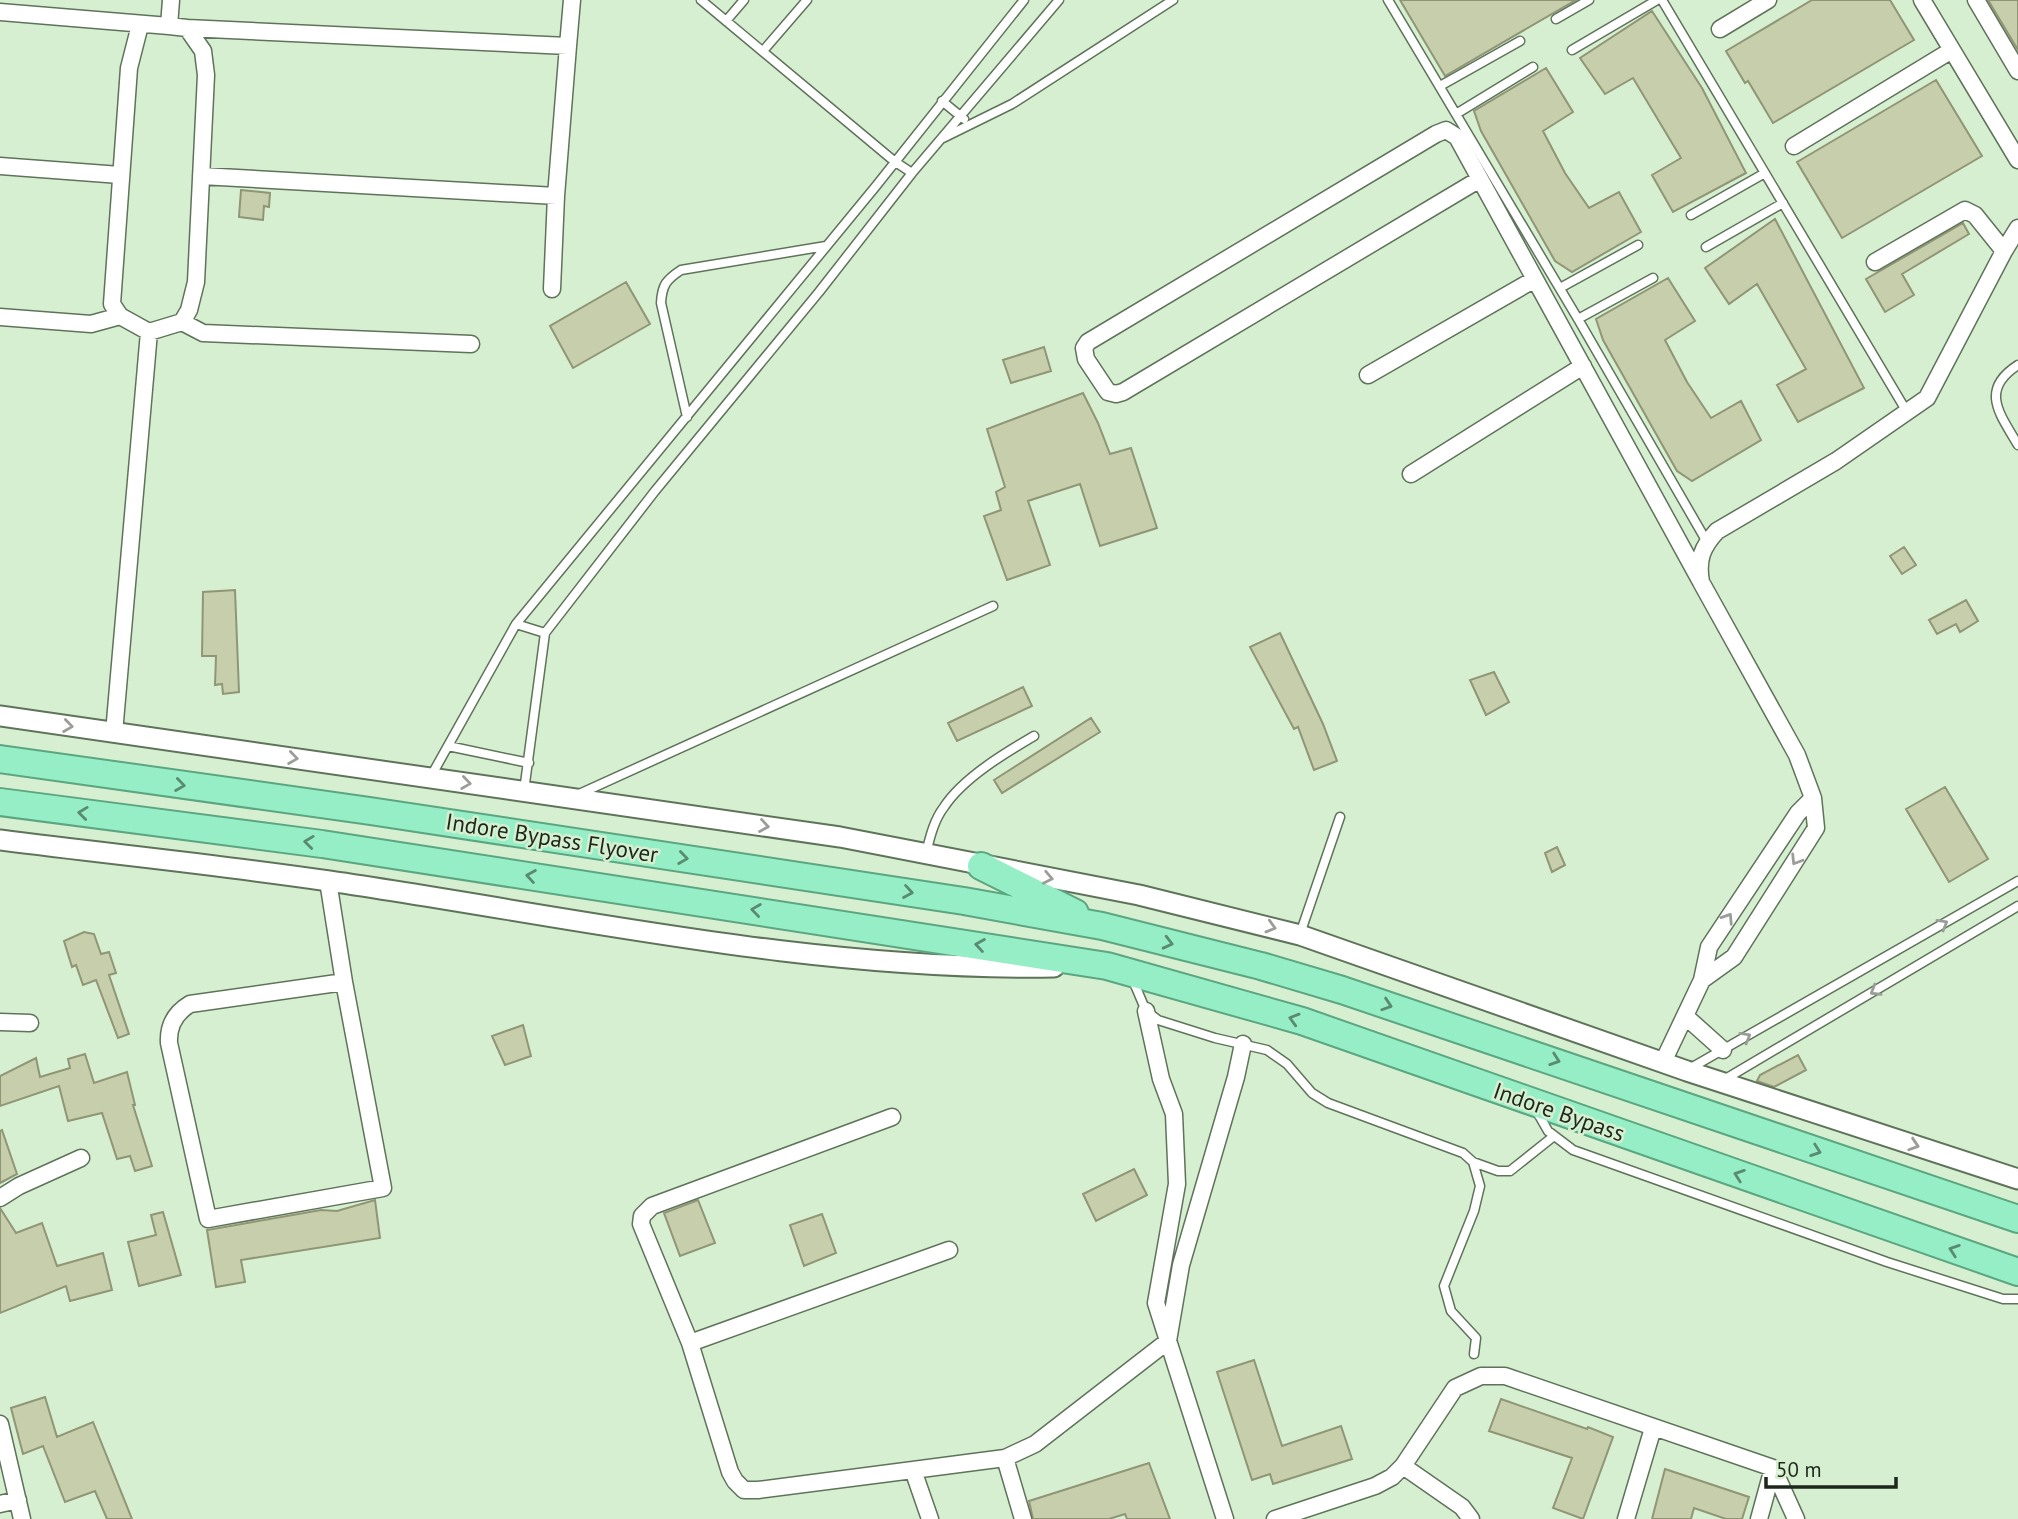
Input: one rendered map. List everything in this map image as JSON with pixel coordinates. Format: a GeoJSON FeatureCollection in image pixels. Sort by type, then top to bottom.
{"type":"FeatureCollection","features":[{"type":"Feature","properties":{"kind":"highway","name":"Indore Bypass Flyover"},"geometry":{"type":"LineString","coordinates":[[0,759],[370,811],[964,901],[1102,926]]}},
{"type":"Feature","properties":{"kind":"highway","name":"Indore Bypass Flyover"},"geometry":{"type":"LineString","coordinates":[[0,802],[377,852],[1096,964]]}},
{"type":"Feature","properties":{"kind":"highway"},"geometry":{"type":"LineString","coordinates":[[981,866],[1102,926]]}},
{"type":"Feature","properties":{"kind":"highway","name":"Indore Bypass"},"geometry":{"type":"LineString","coordinates":[[1102,926],[1261,966],[1490,1038],[2018,1219]]}},
{"type":"Feature","properties":{"kind":"highway","name":"Indore Bypass"},"geometry":{"type":"LineString","coordinates":[[1096,964],[1302,1021],[2018,1272]]}},
{"type":"Feature","properties":{"kind":"street"},"geometry":{"type":"LineString","coordinates":[[169,26],[171,0]]}},
{"type":"Feature","properties":{"kind":"street"},"geometry":{"type":"LineString","coordinates":[[552,289],[556,196],[572,0]]}},
{"type":"Feature","properties":{"kind":"street"},"geometry":{"type":"LineString","coordinates":[[1720,29],[1768,0]]}},
{"type":"Feature","properties":{"kind":"street"},"geometry":{"type":"LineString","coordinates":[[1922,0],[2018,160]]}},
{"type":"Feature","properties":{"kind":"street"},"geometry":{"type":"LineString","coordinates":[[1976,0],[2017,68]]}},
{"type":"Feature","properties":{"kind":"street"},"geometry":{"type":"LineString","coordinates":[[0,12],[187,28],[568,46]]}},
{"type":"Feature","properties":{"kind":"street"},"geometry":{"type":"LineString","coordinates":[[139,24],[129,68],[112,304],[120,316],[149,332],[182,321],[189,310],[196,282],[206,75],[203,51],[187,28]]}},
{"type":"Feature","properties":{"kind":"street"},"geometry":{"type":"LineString","coordinates":[[1794,146],[1952,50]]}},
{"type":"Feature","properties":{"kind":"street"},"geometry":{"type":"LineString","coordinates":[[1480,179],[1123,392],[1108,392],[1086,359],[1084,348],[1088,342],[1436,134],[1446,130],[1457,137],[1797,755],[1813,798],[1816,828],[1734,957],[1702,980]]}},
{"type":"Feature","properties":{"kind":"street"},"geometry":{"type":"LineString","coordinates":[[0,166],[120,174]]}},
{"type":"Feature","properties":{"kind":"street"},"geometry":{"type":"LineString","coordinates":[[201,176],[556,196]]}},
{"type":"Feature","properties":{"kind":"street"},"geometry":{"type":"LineString","coordinates":[[1875,262],[1965,210],[1975,215],[2004,251]]}},
{"type":"Feature","properties":{"kind":"street"},"geometry":{"type":"LineString","coordinates":[[1701,582],[1698,567],[1701,554],[1717,531],[1836,461],[1927,398],[2018,228]]}},
{"type":"Feature","properties":{"kind":"street"},"geometry":{"type":"LineString","coordinates":[[1368,374],[1535,279]]}},
{"type":"Feature","properties":{"kind":"street"},"geometry":{"type":"LineString","coordinates":[[0,317],[91,324],[120,316]]}},
{"type":"Feature","properties":{"kind":"street"},"geometry":{"type":"LineString","coordinates":[[182,321],[204,333],[471,344]]}},
{"type":"Feature","properties":{"kind":"street"},"geometry":{"type":"LineString","coordinates":[[114,733],[149,332]]}},
{"type":"Feature","properties":{"kind":"street"},"geometry":{"type":"LineString","coordinates":[[1411,474],[1583,366]]}},
{"type":"Feature","properties":{"kind":"street"},"geometry":{"type":"LineString","coordinates":[[0,716],[840,838],[1139,895],[1300,935],[1687,1071],[2018,1179]]}},
{"type":"Feature","properties":{"kind":"street"},"geometry":{"type":"LineString","coordinates":[[1663,1062],[1702,980],[1709,947],[1798,813],[1813,798]]}},
{"type":"Feature","properties":{"kind":"street"},"geometry":{"type":"LineString","coordinates":[[0,840],[328,881],[619,929],[771,949],[993,968],[1096,964]]}},
{"type":"Feature","properties":{"kind":"street"},"geometry":{"type":"LineString","coordinates":[[328,881],[383,1188],[208,1219],[169,1044],[168,1031],[175,1017],[190,1004],[344,982]]}},
{"type":"Feature","properties":{"kind":"street"},"geometry":{"type":"LineString","coordinates":[[1146,1011],[1161,1079],[1174,1114],[1177,1184],[1156,1303],[1226,1519]]}},
{"type":"Feature","properties":{"kind":"street"},"geometry":{"type":"LineString","coordinates":[[1685,1016],[1723,1050]]}},
{"type":"Feature","properties":{"kind":"street"},"geometry":{"type":"LineString","coordinates":[[0,1022],[30,1023]]}},
{"type":"Feature","properties":{"kind":"street"},"geometry":{"type":"LineString","coordinates":[[892,1117],[652,1206],[642,1216],[641,1224],[690,1343],[730,1472],[744,1490],[1005,1458],[1035,1444],[1168,1341],[1181,1265],[1236,1077],[1243,1044]]}},
{"type":"Feature","properties":{"kind":"street"},"geometry":{"type":"LineString","coordinates":[[0,1198],[19,1186],[81,1158]]}},
{"type":"Feature","properties":{"kind":"street"},"geometry":{"type":"LineString","coordinates":[[690,1343],[949,1250]]}},
{"type":"Feature","properties":{"kind":"street"},"geometry":{"type":"LineString","coordinates":[[1275,1519],[1375,1486],[1392,1477],[1403,1466],[1455,1388],[1481,1376],[1505,1376],[1773,1468],[1796,1519]]}},
{"type":"Feature","properties":{"kind":"street"},"geometry":{"type":"LineString","coordinates":[[0,1424],[4,1459],[22,1519]]}},
{"type":"Feature","properties":{"kind":"street"},"geometry":{"type":"LineString","coordinates":[[1626,1519],[1653,1428]]}},
{"type":"Feature","properties":{"kind":"street"},"geometry":{"type":"LineString","coordinates":[[1005,1458],[1023,1519]]}},
{"type":"Feature","properties":{"kind":"street"},"geometry":{"type":"LineString","coordinates":[[1403,1466],[1462,1507],[1471,1519]]}},
{"type":"Feature","properties":{"kind":"street"},"geometry":{"type":"LineString","coordinates":[[1759,1519],[1773,1468]]}},
{"type":"Feature","properties":{"kind":"street"},"geometry":{"type":"LineString","coordinates":[[913,1470],[930,1519]]}},
{"type":"Feature","properties":{"kind":"street"},"geometry":{"type":"LineString","coordinates":[[0,1504],[18,1500]]}},
{"type":"Feature","properties":{"kind":"lane"},"geometry":{"type":"LineString","coordinates":[[701,0],[894,161],[912,173]]}},
{"type":"Feature","properties":{"kind":"lane"},"geometry":{"type":"LineString","coordinates":[[726,21],[744,0]]}},
{"type":"Feature","properties":{"kind":"lane"},"geometry":{"type":"LineString","coordinates":[[763,51],[807,0]]}},
{"type":"Feature","properties":{"kind":"lane"},"geometry":{"type":"LineString","coordinates":[[430,778],[516,624],[1024,0]]}},
{"type":"Feature","properties":{"kind":"lane"},"geometry":{"type":"LineString","coordinates":[[524,791],[545,633],[655,491],[819,292],[912,173],[1059,0]]}},
{"type":"Feature","properties":{"kind":"lane"},"geometry":{"type":"LineString","coordinates":[[941,139],[1012,104],[1173,0]]}},
{"type":"Feature","properties":{"kind":"lane"},"geometry":{"type":"LineString","coordinates":[[1388,0],[1560,288],[1707,542]]}},
{"type":"Feature","properties":{"kind":"lane"},"geometry":{"type":"LineString","coordinates":[[1556,19],[1589,0]]}},
{"type":"Feature","properties":{"kind":"lane"},"geometry":{"type":"LineString","coordinates":[[1572,50],[1657,0]]}},
{"type":"Feature","properties":{"kind":"lane"},"geometry":{"type":"LineString","coordinates":[[1662,0],[1907,412]]}},
{"type":"Feature","properties":{"kind":"lane"},"geometry":{"type":"LineString","coordinates":[[1440,86],[1520,41]]}},
{"type":"Feature","properties":{"kind":"lane"},"geometry":{"type":"LineString","coordinates":[[1456,114],[1533,67]]}},
{"type":"Feature","properties":{"kind":"lane"},"geometry":{"type":"LineString","coordinates":[[942,101],[972,124]]}},
{"type":"Feature","properties":{"kind":"lane"},"geometry":{"type":"LineString","coordinates":[[1691,215],[1765,173]]}},
{"type":"Feature","properties":{"kind":"lane"},"geometry":{"type":"LineString","coordinates":[[1706,247],[1783,202]]}},
{"type":"Feature","properties":{"kind":"lane"},"geometry":{"type":"LineString","coordinates":[[1560,288],[1638,245]]}},
{"type":"Feature","properties":{"kind":"lane"},"geometry":{"type":"LineString","coordinates":[[687,417],[661,303],[662,287],[667,279],[681,270],[826,246]]}},
{"type":"Feature","properties":{"kind":"lane"},"geometry":{"type":"LineString","coordinates":[[1578,319],[1653,278]]}},
{"type":"Feature","properties":{"kind":"lane"},"geometry":{"type":"LineString","coordinates":[[2018,365],[2005,374],[1997,385],[1995,398],[1999,411],[2018,445]]}},
{"type":"Feature","properties":{"kind":"lane"},"geometry":{"type":"LineString","coordinates":[[571,797],[993,606]]}},
{"type":"Feature","properties":{"kind":"lane"},"geometry":{"type":"LineString","coordinates":[[516,624],[545,633]]}},
{"type":"Feature","properties":{"kind":"lane"},"geometry":{"type":"LineString","coordinates":[[925,855],[932,830],[944,806],[998,757],[1034,736]]}},
{"type":"Feature","properties":{"kind":"lane"},"geometry":{"type":"LineString","coordinates":[[448,746],[528,763]]}},
{"type":"Feature","properties":{"kind":"lane"},"geometry":{"type":"LineString","coordinates":[[1300,935],[1340,817]]}},
{"type":"Feature","properties":{"kind":"lane"},"geometry":{"type":"LineString","coordinates":[[1687,1071],[2018,881]]}},
{"type":"Feature","properties":{"kind":"lane"},"geometry":{"type":"LineString","coordinates":[[1720,1082],[2018,906]]}},
{"type":"Feature","properties":{"kind":"lane"},"geometry":{"type":"LineString","coordinates":[[1130,973],[1146,1011],[1158,1020],[1268,1049],[1287,1064],[1312,1093],[1328,1103],[1463,1153],[1473,1162],[1498,1171],[1510,1171],[1554,1136]]}},
{"type":"Feature","properties":{"kind":"lane"},"geometry":{"type":"LineString","coordinates":[[1531,1102],[1548,1131],[1573,1150],[2003,1299],[2018,1299]]}},
{"type":"Feature","properties":{"kind":"lane"},"geometry":{"type":"LineString","coordinates":[[1473,1162],[1480,1186],[1474,1211],[1444,1286],[1451,1311],[1476,1338],[1474,1354]]}},
{"type":"Feature","properties":{"kind":"building"},"geometry":{"type":"Polygon","coordinates":[[[1400,0],[1576,0],[1445,76],[1400,0]]]}},
{"type":"Feature","properties":{"kind":"building"},"geometry":{"type":"Polygon","coordinates":[[[1812,0],[1890,0],[1914,40],[1773,123],[1726,51],[1812,0]]]}},
{"type":"Feature","properties":{"kind":"building"},"geometry":{"type":"Polygon","coordinates":[[[1988,0],[2018,0],[2018,50],[1988,0]]]}},
{"type":"Feature","properties":{"kind":"building"},"geometry":{"type":"Polygon","coordinates":[[[1652,11],[1702,88],[1746,173],[1673,212],[1652,175],[1681,158],[1633,78],[1605,94],[1580,58],[1652,11]]]}},
{"type":"Feature","properties":{"kind":"building"},"geometry":{"type":"Polygon","coordinates":[[[1546,68],[1573,112],[1543,131],[1565,173],[1589,208],[1619,192],[1641,232],[1572,272],[1555,261],[1481,131],[1474,111],[1546,68]]]}},
{"type":"Feature","properties":{"kind":"building"},"geometry":{"type":"Polygon","coordinates":[[[1936,80],[1982,156],[1842,238],[1797,162],[1936,80]]]}},
{"type":"Feature","properties":{"kind":"building"},"geometry":{"type":"Polygon","coordinates":[[[241,190],[270,193],[269,207],[264,206],[263,220],[239,217],[241,190]]]}},
{"type":"Feature","properties":{"kind":"building"},"geometry":{"type":"Polygon","coordinates":[[[1775,219],[1864,388],[1798,422],[1777,385],[1806,369],[1757,284],[1729,304],[1705,268],[1775,219]]]}},
{"type":"Feature","properties":{"kind":"building"},"geometry":{"type":"Polygon","coordinates":[[[1963,223],[1969,234],[1902,274],[1914,295],[1885,312],[1866,279],[1963,223]]]}},
{"type":"Feature","properties":{"kind":"building"},"geometry":{"type":"Polygon","coordinates":[[[1668,278],[1695,321],[1665,340],[1687,382],[1711,418],[1741,401],[1761,440],[1692,481],[1677,471],[1603,340],[1596,319],[1668,278]]]}},
{"type":"Feature","properties":{"kind":"building"},"geometry":{"type":"Polygon","coordinates":[[[626,282],[650,324],[573,368],[550,326],[626,282]]]}},
{"type":"Feature","properties":{"kind":"building"},"geometry":{"type":"Polygon","coordinates":[[[1044,347],[1051,371],[1011,383],[1003,360],[1044,347]]]}},
{"type":"Feature","properties":{"kind":"building"},"geometry":{"type":"Polygon","coordinates":[[[1083,393],[1110,454],[1131,448],[1157,528],[1100,546],[1080,484],[1028,501],[1050,565],[1007,580],[984,516],[1001,510],[996,492],[1005,487],[987,429],[1083,393]]]}},
{"type":"Feature","properties":{"kind":"building"},"geometry":{"type":"Polygon","coordinates":[[[1904,547],[1916,565],[1902,574],[1890,556],[1904,547]]]}},
{"type":"Feature","properties":{"kind":"building"},"geometry":{"type":"Polygon","coordinates":[[[235,590],[239,692],[223,694],[222,684],[215,685],[216,656],[202,656],[203,592],[235,590]]]}},
{"type":"Feature","properties":{"kind":"building"},"geometry":{"type":"Polygon","coordinates":[[[1966,600],[1978,621],[1960,632],[1956,624],[1937,634],[1929,620],[1966,600]]]}},
{"type":"Feature","properties":{"kind":"building"},"geometry":{"type":"Polygon","coordinates":[[[1280,633],[1323,724],[1337,761],[1314,770],[1298,727],[1294,729],[1250,647],[1280,633]]]}},
{"type":"Feature","properties":{"kind":"building"},"geometry":{"type":"Polygon","coordinates":[[[1494,672],[1509,702],[1486,715],[1470,680],[1494,672]]]}},
{"type":"Feature","properties":{"kind":"building"},"geometry":{"type":"Polygon","coordinates":[[[1023,687],[1032,706],[957,741],[948,723],[1023,687]]]}},
{"type":"Feature","properties":{"kind":"building"},"geometry":{"type":"Polygon","coordinates":[[[1091,718],[1100,732],[1002,793],[994,780],[1091,718]]]}},
{"type":"Feature","properties":{"kind":"building"},"geometry":{"type":"Polygon","coordinates":[[[1945,787],[1988,859],[1949,882],[1906,809],[1945,787]]]}},
{"type":"Feature","properties":{"kind":"building"},"geometry":{"type":"Polygon","coordinates":[[[1557,847],[1565,865],[1552,872],[1545,853],[1557,847]]]}},
{"type":"Feature","properties":{"kind":"building"},"geometry":{"type":"Polygon","coordinates":[[[84,932],[94,934],[101,954],[109,952],[116,973],[109,975],[129,1034],[118,1038],[96,980],[83,985],[76,965],[72,967],[64,941],[84,932]]]}},
{"type":"Feature","properties":{"kind":"building"},"geometry":{"type":"Polygon","coordinates":[[[523,1025],[531,1056],[505,1065],[492,1036],[523,1025]]]}},
{"type":"Feature","properties":{"kind":"building"},"geometry":{"type":"Polygon","coordinates":[[[85,1054],[94,1083],[127,1072],[133,1105],[152,1166],[135,1171],[130,1156],[117,1159],[102,1113],[68,1121],[59,1086],[0,1106],[0,1076],[36,1058],[40,1077],[70,1068],[68,1059],[85,1054]]]}},
{"type":"Feature","properties":{"kind":"building"},"geometry":{"type":"Polygon","coordinates":[[[1798,1055],[1806,1070],[1774,1087],[1757,1081],[1760,1075],[1798,1055]]]}},
{"type":"Feature","properties":{"kind":"building"},"geometry":{"type":"Polygon","coordinates":[[[2,1130],[17,1174],[0,1183],[0,1131],[2,1130]]]}},
{"type":"Feature","properties":{"kind":"building"},"geometry":{"type":"Polygon","coordinates":[[[1134,1169],[1147,1195],[1096,1221],[1083,1194],[1134,1169]]]}},
{"type":"Feature","properties":{"kind":"building"},"geometry":{"type":"Polygon","coordinates":[[[375,1200],[380,1238],[241,1260],[245,1282],[216,1287],[207,1230],[321,1210],[337,1211],[375,1200]]]}},
{"type":"Feature","properties":{"kind":"building"},"geometry":{"type":"Polygon","coordinates":[[[698,1200],[715,1243],[680,1256],[664,1213],[698,1200]]]}},
{"type":"Feature","properties":{"kind":"building"},"geometry":{"type":"Polygon","coordinates":[[[0,1208],[16,1233],[42,1223],[57,1266],[103,1253],[112,1290],[70,1301],[66,1286],[0,1313],[0,1208]]]}},
{"type":"Feature","properties":{"kind":"building"},"geometry":{"type":"Polygon","coordinates":[[[163,1212],[181,1275],[139,1286],[128,1242],[156,1235],[151,1215],[163,1212]]]}},
{"type":"Feature","properties":{"kind":"building"},"geometry":{"type":"Polygon","coordinates":[[[822,1214],[836,1253],[804,1266],[790,1225],[822,1214]]]}},
{"type":"Feature","properties":{"kind":"building"},"geometry":{"type":"Polygon","coordinates":[[[1254,1360],[1282,1446],[1341,1426],[1352,1459],[1273,1484],[1270,1474],[1252,1480],[1217,1372],[1254,1360]]]}},
{"type":"Feature","properties":{"kind":"building"},"geometry":{"type":"Polygon","coordinates":[[[45,1397],[57,1437],[93,1422],[132,1519],[107,1519],[95,1491],[65,1502],[43,1446],[23,1454],[11,1408],[45,1397]]]}},
{"type":"Feature","properties":{"kind":"building"},"geometry":{"type":"Polygon","coordinates":[[[1501,1399],[1613,1437],[1583,1519],[1553,1508],[1572,1458],[1489,1431],[1501,1399]]]}},
{"type":"Feature","properties":{"kind":"building"},"geometry":{"type":"Polygon","coordinates":[[[1149,1463],[1170,1519],[1127,1519],[1125,1514],[1109,1519],[1033,1519],[1029,1501],[1149,1463]]]}},
{"type":"Feature","properties":{"kind":"building"},"geometry":{"type":"Polygon","coordinates":[[[1665,1469],[1749,1497],[1742,1519],[1726,1519],[1694,1508],[1691,1519],[1652,1519],[1665,1469]]]}}]}
